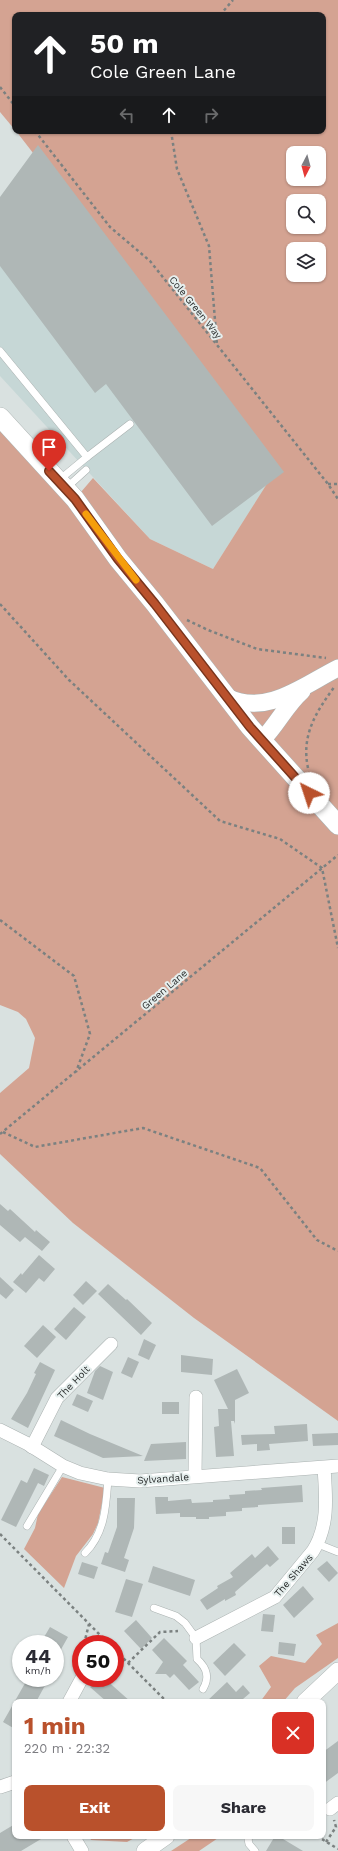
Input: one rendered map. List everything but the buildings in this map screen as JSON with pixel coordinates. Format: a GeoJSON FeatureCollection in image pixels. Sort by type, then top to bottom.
{"type":"FeatureCollection","features":[{"type":"Feature","properties":{"kind":"main road"},"geometry":{"type":"LineString","coordinates":[[0,417],[62,485],[256,733],[338,825]]}},
{"type":"Feature","properties":{"kind":"street"},"geometry":{"type":"LineString","coordinates":[[256,733],[274,727],[294,698],[334,663]]}},
{"type":"Feature","properties":{"kind":"street"},"geometry":{"type":"LineString","coordinates":[[227,697],[247,704],[259,704],[274,701],[317,678]]}},
{"type":"Feature","properties":{"kind":"street","name":"The Holt"},"geometry":{"type":"LineString","coordinates":[[32,1447],[57,1398],[111,1344]]}},
{"type":"Feature","properties":{"kind":"street"},"geometry":{"type":"LineString","coordinates":[[195,1475],[196,1398]]}},
{"type":"Feature","properties":{"kind":"street","name":"Sylvandale"},"geometry":{"type":"LineString","coordinates":[[0,1430],[63,1466],[80,1473],[108,1479],[140,1481],[195,1475],[338,1466]]}},
{"type":"Feature","properties":{"kind":"street","name":"The Shaws"},"geometry":{"type":"LineString","coordinates":[[196,1638],[275,1597],[318,1544],[324,1523],[326,1493],[324,1468]]}},
{"type":"Feature","properties":{"kind":"street"},"geometry":{"type":"LineString","coordinates":[[308,1699],[338,1671]]}},
{"type":"Feature","properties":{"kind":"street"},"geometry":{"type":"LineString","coordinates":[[71,1699],[77,1687]]}},
{"type":"Feature","properties":{"kind":"street"},"geometry":{"type":"LineString","coordinates":[[0,1787],[12,1783]]}},
{"type":"Feature","properties":{"kind":"street"},"geometry":{"type":"LineString","coordinates":[[75,1839],[82,1851]]}},
{"type":"Feature","properties":{"kind":"street"},"geometry":{"type":"LineString","coordinates":[[145,1851],[162,1839]]}},
{"type":"Feature","properties":{"kind":"lane"},"geometry":{"type":"LineString","coordinates":[[0,351],[87,457]]}},
{"type":"Feature","properties":{"kind":"lane"},"geometry":{"type":"LineString","coordinates":[[62,485],[87,457],[130,424]]}},
{"type":"Feature","properties":{"kind":"lane"},"geometry":{"type":"LineString","coordinates":[[62,485],[86,470]]}},
{"type":"Feature","properties":{"kind":"lane"},"geometry":{"type":"LineString","coordinates":[[27,1526],[63,1466]]}},
{"type":"Feature","properties":{"kind":"lane"},"geometry":{"type":"LineString","coordinates":[[85,1553],[93,1545],[101,1530],[108,1479]]}},
{"type":"Feature","properties":{"kind":"lane"},"geometry":{"type":"LineString","coordinates":[[318,1544],[338,1552]]}},
{"type":"Feature","properties":{"kind":"lane"},"geometry":{"type":"LineString","coordinates":[[154,1608],[176,1616],[185,1623],[196,1638],[197,1659],[205,1666],[208,1675],[207,1682],[203,1690]]}},
{"type":"Feature","properties":{"kind":"lane"},"geometry":{"type":"LineString","coordinates":[[248,1839],[249,1844],[255,1851]]}},
{"type":"Feature","properties":{"kind":"path"},"geometry":{"type":"LineString","coordinates":[[223,12],[233,0]]}},
{"type":"Feature","properties":{"kind":"path"},"geometry":{"type":"LineString","coordinates":[[0,87],[12,102]]}},
{"type":"Feature","properties":{"kind":"path","name":"Cole Green Way"},"geometry":{"type":"LineString","coordinates":[[37,134],[110,228],[150,261],[328,484],[338,499]]}},
{"type":"Feature","properties":{"kind":"path"},"geometry":{"type":"LineString","coordinates":[[171,134],[177,169],[209,246],[217,345]]}},
{"type":"Feature","properties":{"kind":"path"},"geometry":{"type":"LineString","coordinates":[[328,484],[338,484]]}},
{"type":"Feature","properties":{"kind":"path"},"geometry":{"type":"LineString","coordinates":[[0,604],[70,680],[220,821],[280,839],[322,868],[338,948]]}},
{"type":"Feature","properties":{"kind":"path"},"geometry":{"type":"LineString","coordinates":[[182,617],[208,630],[257,649],[334,663]]}},
{"type":"Feature","properties":{"kind":"path"},"geometry":{"type":"LineString","coordinates":[[310,775],[306,755],[308,734],[318,710],[338,682]]}},
{"type":"Feature","properties":{"kind":"path","name":"Green Lane"},"geometry":{"type":"LineString","coordinates":[[1,1133],[338,855]]}},
{"type":"Feature","properties":{"kind":"path"},"geometry":{"type":"LineString","coordinates":[[0,920],[74,976],[90,1034],[75,1072]]}},
{"type":"Feature","properties":{"kind":"path"},"geometry":{"type":"LineString","coordinates":[[1,1133],[35,1147],[143,1128],[260,1168],[317,1240],[338,1251]]}},
{"type":"Feature","properties":{"kind":"path"},"geometry":{"type":"LineString","coordinates":[[0,1534],[100,1635]]}},
{"type":"Feature","properties":{"kind":"path"},"geometry":{"type":"LineString","coordinates":[[86,1635],[89,1624]]}},
{"type":"Feature","properties":{"kind":"path"},"geometry":{"type":"LineString","coordinates":[[128,1663],[160,1632],[176,1630],[196,1638]]}},
{"type":"Feature","properties":{"kind":"path"},"geometry":{"type":"LineString","coordinates":[[124,1659],[164,1699]]}},
{"type":"Feature","properties":{"kind":"path"},"geometry":{"type":"LineString","coordinates":[[326,1842],[336,1827],[334,1806]]}},
{"type":"Feature","properties":{"kind":"path"},"geometry":{"type":"LineString","coordinates":[[322,1839],[338,1850]]}},
{"type":"Feature","properties":{"kind":"shaded area"},"geometry":{"type":"Polygon","coordinates":[[[0,0],[338,0],[338,1421],[194,1318],[73,1223],[0,1154],[0,1093],[29,1068],[35,1038],[26,1019],[18,1012],[0,1005],[0,421],[75,499],[93,478],[150,539],[213,569],[277,468],[18,134],[326,134],[326,12],[12,12],[12,126],[0,112],[0,0]]]}},
{"type":"Feature","properties":{"kind":"shaded area"},"geometry":{"type":"Polygon","coordinates":[[[0,218],[277,469],[213,569],[150,539],[0,376],[0,218]]]}},
{"type":"Feature","properties":{"kind":"shaded area"},"geometry":{"type":"Polygon","coordinates":[[[62,1477],[105,1488],[98,1523],[93,1534],[76,1556],[64,1588],[24,1549],[35,1528],[38,1514],[62,1477]]]}},
{"type":"Feature","properties":{"kind":"shaded area"},"geometry":{"type":"Polygon","coordinates":[[[338,1623],[338,1658],[295,1688],[286,1699],[262,1699],[271,1687],[259,1666],[271,1656],[305,1663],[322,1644],[316,1635],[338,1623]]]}},
{"type":"Feature","properties":{"kind":"shaded area"},"geometry":{"type":"Polygon","coordinates":[[[90,1839],[132,1839],[127,1842],[90,1839]]]}},
{"type":"Feature","properties":{"kind":"shaded area"},"geometry":{"type":"Polygon","coordinates":[[[189,1839],[217,1839],[199,1851],[171,1851],[189,1839]]]}},
{"type":"Feature","properties":{"kind":"slow traffic"},"geometry":{"type":"LineString","coordinates":[[86,514],[118,559],[136,580]]}},
{"type":"Feature","properties":{"kind":"route"},"geometry":{"type":"LineString","coordinates":[[49,471],[75,499],[118,559],[155,604],[250,727],[309,793]]}}]}
